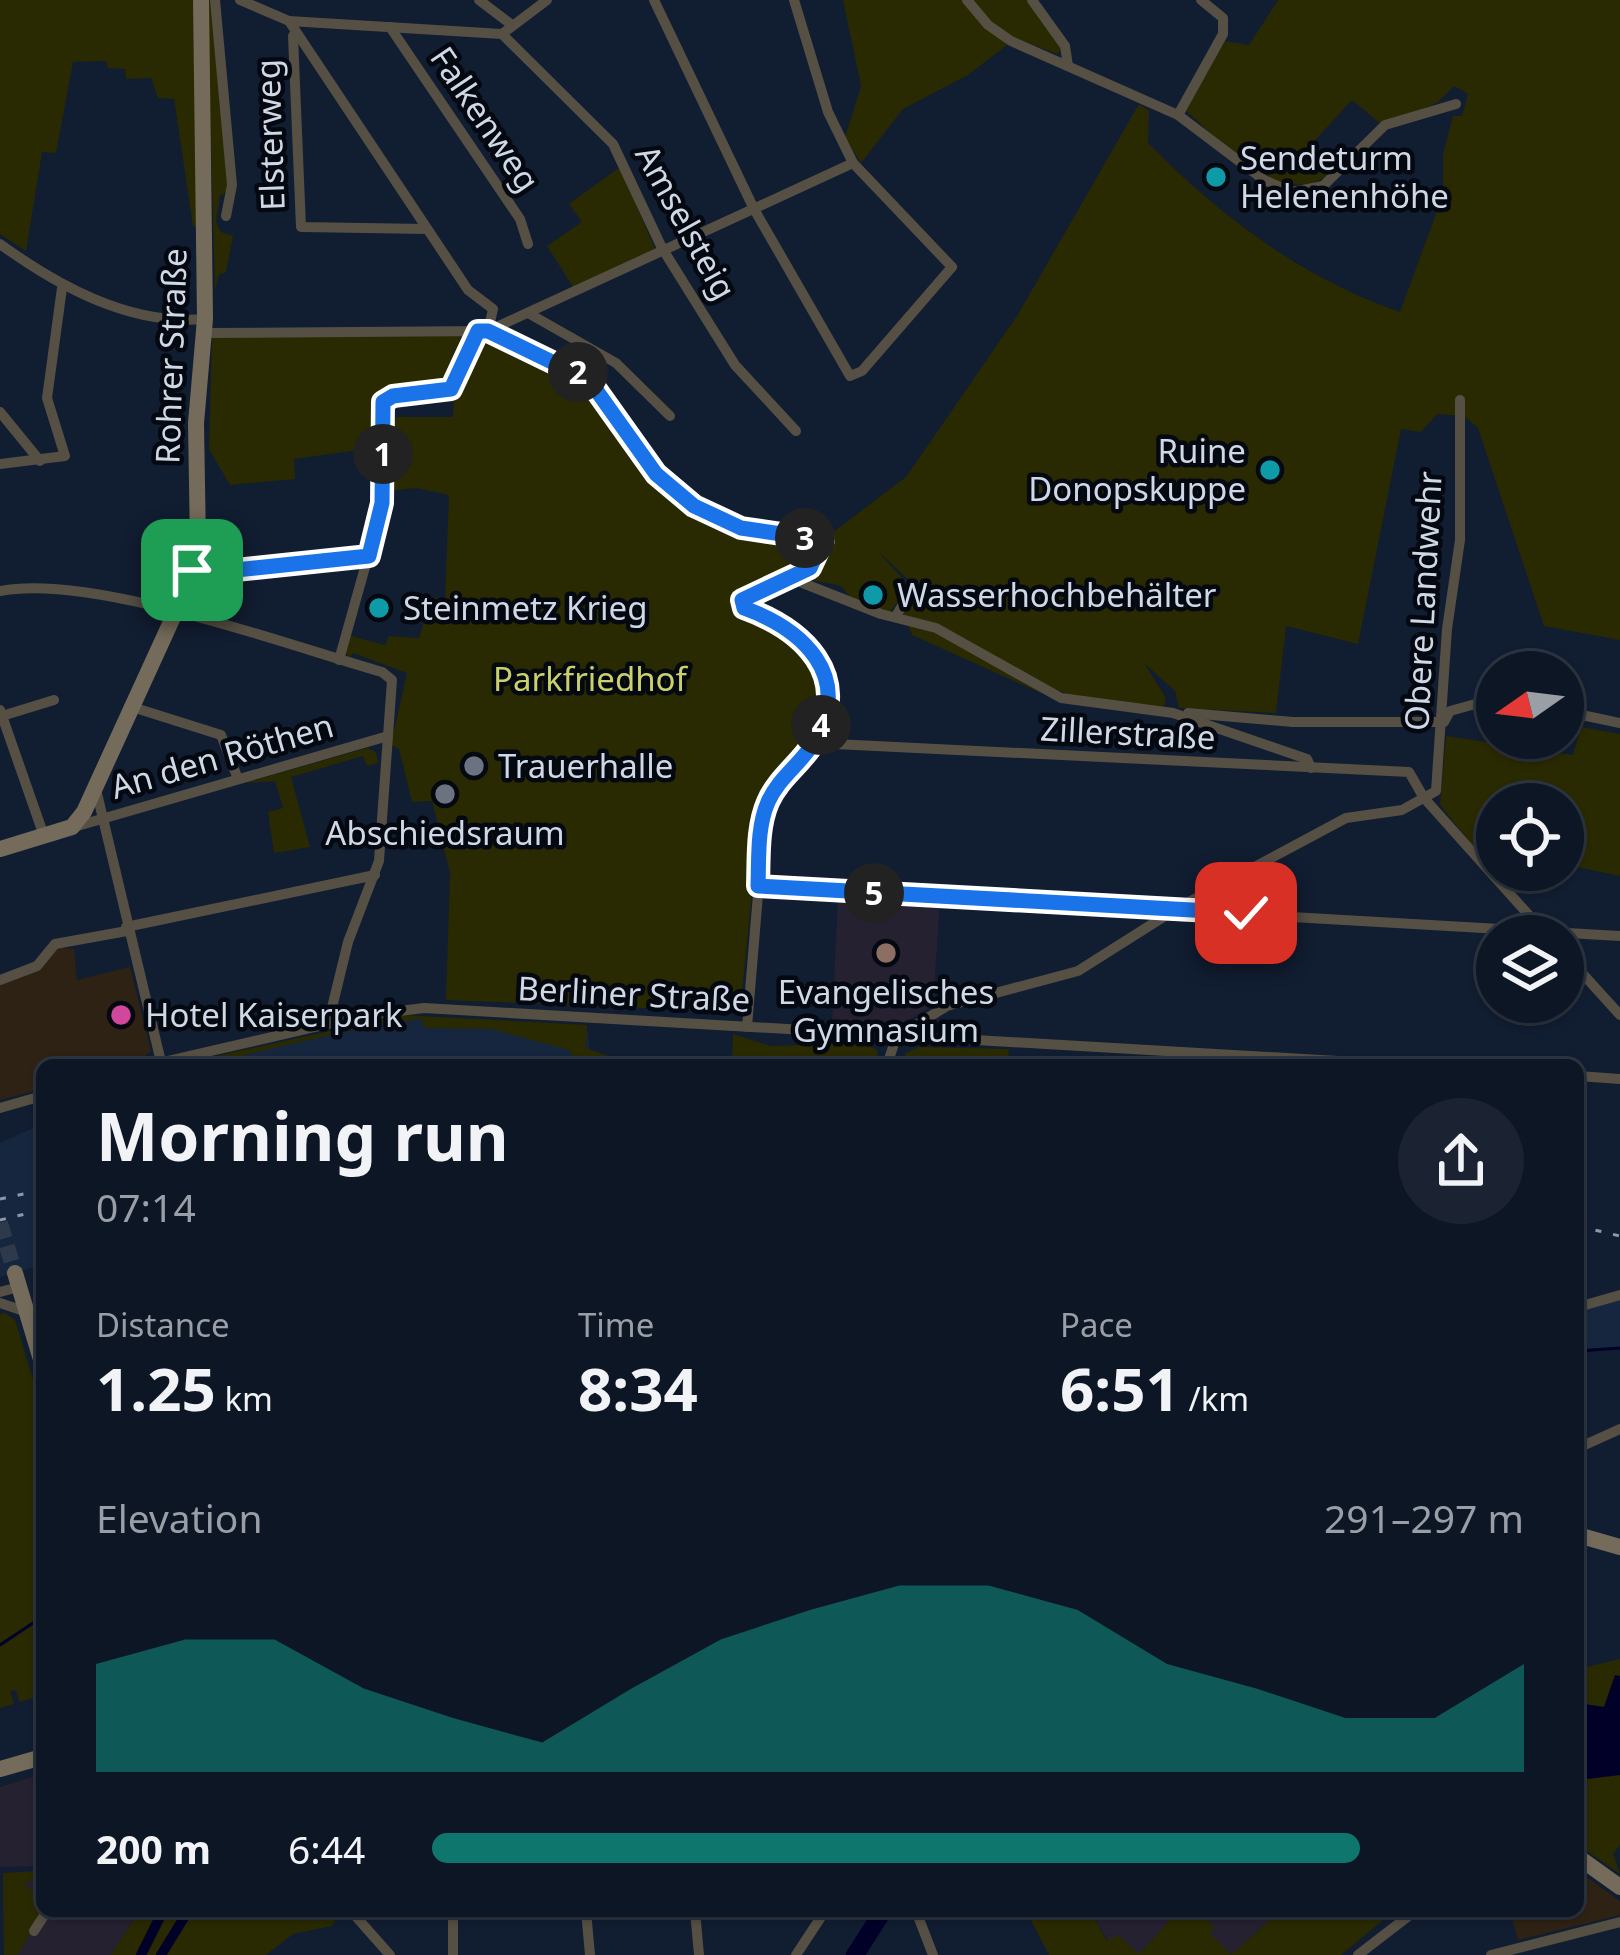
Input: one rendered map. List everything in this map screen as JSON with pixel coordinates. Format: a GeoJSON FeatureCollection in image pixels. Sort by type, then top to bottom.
{"type":"FeatureCollection","features":[{"type":"Feature","properties":{"kind":"main road","name":"Rohrer Straße"},"geometry":{"type":"LineString","coordinates":[[72,827],[175,614],[196,557],[196,423],[205,326],[201,0]]}},
{"type":"Feature","properties":{"kind":"main road"},"geometry":{"type":"LineString","coordinates":[[0,849],[72,827]]}},
{"type":"Feature","properties":{"kind":"main road"},"geometry":{"type":"LineString","coordinates":[[17,1280],[36,1343]]}},
{"type":"Feature","properties":{"kind":"main road"},"geometry":{"type":"LineString","coordinates":[[1584,1536],[1620,1547]]}},
{"type":"Feature","properties":{"kind":"main road"},"geometry":{"type":"LineString","coordinates":[[0,1769],[36,1759]]}},
{"type":"Feature","properties":{"kind":"main road"},"geometry":{"type":"LineString","coordinates":[[1584,1861],[1620,1887]]}},
{"type":"Feature","properties":{"kind":"street","name":"Elsterweg"},"geometry":{"type":"LineString","coordinates":[[215,0],[232,184],[226,216]]}},
{"type":"Feature","properties":{"kind":"street"},"geometry":{"type":"LineString","coordinates":[[239,0],[290,21],[507,29],[548,0]]}},
{"type":"Feature","properties":{"kind":"street","name":"Amselsteig"},"geometry":{"type":"LineString","coordinates":[[479,0],[613,144],[662,248],[735,365],[796,431]]}},
{"type":"Feature","properties":{"kind":"street"},"geometry":{"type":"LineString","coordinates":[[655,0],[754,209],[850,376],[862,371],[952,267],[853,163],[828,112],[794,0]]}},
{"type":"Feature","properties":{"kind":"street"},"geometry":{"type":"LineString","coordinates":[[967,0],[1011,41],[1178,115],[1264,180],[1292,192],[1323,186],[1370,137],[1397,121],[1456,104]]}},
{"type":"Feature","properties":{"kind":"street"},"geometry":{"type":"LineString","coordinates":[[1032,0],[1064,46],[1068,66]]}},
{"type":"Feature","properties":{"kind":"street"},"geometry":{"type":"LineString","coordinates":[[1178,115],[1223,34],[1223,18],[1201,0]]}},
{"type":"Feature","properties":{"kind":"street","name":"Elsterweg"},"geometry":{"type":"LineString","coordinates":[[290,21],[301,151],[301,227],[427,229]]}},
{"type":"Feature","properties":{"kind":"street","name":"Elsterweg"},"geometry":{"type":"LineString","coordinates":[[290,21],[468,290],[493,309],[483,331]]}},
{"type":"Feature","properties":{"kind":"street","name":"Falkenweg"},"geometry":{"type":"LineString","coordinates":[[390,27],[520,219],[528,244]]}},
{"type":"Feature","properties":{"kind":"street"},"geometry":{"type":"LineString","coordinates":[[0,244],[62,288],[170,321],[205,326],[483,331],[853,163]]}},
{"type":"Feature","properties":{"kind":"street"},"geometry":{"type":"LineString","coordinates":[[0,464],[65,456],[47,398],[62,288]]}},
{"type":"Feature","properties":{"kind":"street"},"geometry":{"type":"LineString","coordinates":[[528,313],[616,362],[670,416]]}},
{"type":"Feature","properties":{"kind":"street"},"geometry":{"type":"LineString","coordinates":[[339,660],[382,503],[383,402],[393,396],[451,389],[483,331]]}},
{"type":"Feature","properties":{"kind":"street"},"geometry":{"type":"LineString","coordinates":[[483,331],[589,380],[656,474],[694,506],[741,528],[823,540],[810,568],[744,596],[742,605],[790,628],[822,662],[827,703],[814,742],[770,799],[761,827],[747,1028]]}},
{"type":"Feature","properties":{"kind":"street","name":"Obere Landwehr"},"geometry":{"type":"LineString","coordinates":[[1424,798],[1436,790],[1444,722],[1447,629],[1460,540],[1460,400]]}},
{"type":"Feature","properties":{"kind":"street"},"geometry":{"type":"LineString","coordinates":[[0,412],[40,461]]}},
{"type":"Feature","properties":{"kind":"street"},"geometry":{"type":"LineString","coordinates":[[196,557],[217,572],[369,556]]}},
{"type":"Feature","properties":{"kind":"street"},"geometry":{"type":"LineString","coordinates":[[789,580],[936,628],[1061,698],[1180,715],[1294,722],[1444,722],[1450,711],[1476,704]]}},
{"type":"Feature","properties":{"kind":"street"},"geometry":{"type":"LineString","coordinates":[[896,616],[909,594],[926,589]]}},
{"type":"Feature","properties":{"kind":"street"},"geometry":{"type":"LineString","coordinates":[[0,591],[70,591],[175,614],[382,672],[392,680],[375,874],[348,942],[328,1024]]}},
{"type":"Feature","properties":{"kind":"street"},"geometry":{"type":"LineString","coordinates":[[44,836],[1,713],[53,700]]}},
{"type":"Feature","properties":{"kind":"street"},"geometry":{"type":"LineString","coordinates":[[129,706],[221,735],[238,779]]}},
{"type":"Feature","properties":{"kind":"street"},"geometry":{"type":"LineString","coordinates":[[1180,715],[1307,759],[1311,768]]}},
{"type":"Feature","properties":{"kind":"street"},"geometry":{"type":"LineString","coordinates":[[1584,715],[1620,723]]}},
{"type":"Feature","properties":{"kind":"street","name":"An den Röthen"},"geometry":{"type":"LineString","coordinates":[[72,827],[388,736]]}},
{"type":"Feature","properties":{"kind":"street","name":"Zillerstraße"},"geometry":{"type":"LineString","coordinates":[[814,742],[1409,772],[1424,798]]}},
{"type":"Feature","properties":{"kind":"street"},"geometry":{"type":"LineString","coordinates":[[95,785],[154,1059]]}},
{"type":"Feature","properties":{"kind":"street"},"geometry":{"type":"LineString","coordinates":[[889,1059],[896,1038],[947,1006],[1038,985],[1089,966],[1177,909],[1346,818],[1402,810],[1424,798],[1530,915]]}},
{"type":"Feature","properties":{"kind":"street"},"geometry":{"type":"LineString","coordinates":[[0,980],[37,966],[55,944],[375,874]]}},
{"type":"Feature","properties":{"kind":"street"},"geometry":{"type":"LineString","coordinates":[[758,886],[1476,928]]}},
{"type":"Feature","properties":{"kind":"street"},"geometry":{"type":"LineString","coordinates":[[1584,935],[1620,936]]}},
{"type":"Feature","properties":{"kind":"street"},"geometry":{"type":"LineString","coordinates":[[1584,976],[1620,1016]]}},
{"type":"Feature","properties":{"kind":"street","name":"Berliner Straße"},"geometry":{"type":"LineString","coordinates":[[177,1059],[328,1024],[424,1008],[1293,1059]]}},
{"type":"Feature","properties":{"kind":"street"},"geometry":{"type":"LineString","coordinates":[[1584,1076],[1620,1079]]}},
{"type":"Feature","properties":{"kind":"street"},"geometry":{"type":"LineString","coordinates":[[0,1108],[36,1098]]}},
{"type":"Feature","properties":{"kind":"street"},"geometry":{"type":"LineString","coordinates":[[0,1292],[17,1280]]}},
{"type":"Feature","properties":{"kind":"street"},"geometry":{"type":"LineString","coordinates":[[1584,1305],[1620,1295]]}},
{"type":"Feature","properties":{"kind":"street"},"geometry":{"type":"LineString","coordinates":[[0,1303],[27,1313]]}},
{"type":"Feature","properties":{"kind":"street"},"geometry":{"type":"LineString","coordinates":[[1584,1445],[1620,1429]]}},
{"type":"Feature","properties":{"kind":"street"},"geometry":{"type":"LineString","coordinates":[[34,1931],[43,1917]]}},
{"type":"Feature","properties":{"kind":"street"},"geometry":{"type":"LineString","coordinates":[[356,1917],[390,1955]]}},
{"type":"Feature","properties":{"kind":"street"},"geometry":{"type":"LineString","coordinates":[[453,1917],[453,1955]]}},
{"type":"Feature","properties":{"kind":"street"},"geometry":{"type":"LineString","coordinates":[[587,1917],[590,1955]]}},
{"type":"Feature","properties":{"kind":"street"},"geometry":{"type":"LineString","coordinates":[[696,1917],[700,1955]]}},
{"type":"Feature","properties":{"kind":"street"},"geometry":{"type":"LineString","coordinates":[[796,1955],[821,1917]]}},
{"type":"Feature","properties":{"kind":"street"},"geometry":{"type":"LineString","coordinates":[[918,1917],[933,1955]]}},
{"type":"Feature","properties":{"kind":"street"},"geometry":{"type":"LineString","coordinates":[[1358,1955],[1407,1917]]}},
{"type":"Feature","properties":{"kind":"street"},"geometry":{"type":"LineString","coordinates":[[1491,1955],[1620,1922]]}},
{"type":"Feature","properties":{"kind":"shaded area","name":"Evangelisches Gymnasium"},"geometry":{"type":"Polygon","coordinates":[[[838,896],[940,901],[933,1005],[894,1029],[832,1025],[838,896]]]}},
{"type":"Feature","properties":{"kind":"shaded area"},"geometry":{"type":"Polygon","coordinates":[[[56,947],[74,949],[77,980],[130,967],[151,1051],[141,1059],[36,1059],[36,1091],[0,1100],[0,983],[56,947]]]}},
{"type":"Feature","properties":{"kind":"shaded area"},"geometry":{"type":"Polygon","coordinates":[[[389,1017],[587,1026],[590,1053],[626,1059],[210,1059],[389,1017]]]}},
{"type":"Feature","properties":{"kind":"shaded area"},"geometry":{"type":"Polygon","coordinates":[[[36,1127],[36,1267],[0,1277],[0,1143],[36,1127]]]}},
{"type":"Feature","properties":{"kind":"shaded area"},"geometry":{"type":"Polygon","coordinates":[[[1620,1299],[1620,1347],[1584,1352],[1584,1308],[1620,1299]]]}},
{"type":"Feature","properties":{"kind":"shaded area"},"geometry":{"type":"Polygon","coordinates":[[[1615,1675],[1620,1676],[1620,1775],[1584,1779],[1584,1704],[1604,1707],[1615,1675]]]}},
{"type":"Feature","properties":{"kind":"shaded area"},"geometry":{"type":"Polygon","coordinates":[[[36,1776],[36,1866],[0,1867],[0,1787],[36,1776]]]}},
{"type":"Feature","properties":{"kind":"shaded area"},"geometry":{"type":"Polygon","coordinates":[[[36,1871],[36,1917],[135,1917],[111,1955],[4,1955],[3,1873],[36,1871]]]}},
{"type":"Feature","properties":{"kind":"shaded area"},"geometry":{"type":"Polygon","coordinates":[[[1584,1875],[1620,1901],[1620,1915],[1518,1940],[1512,1917],[1584,1917],[1584,1875]]]}},
{"type":"Feature","properties":{"kind":"shaded area"},"geometry":{"type":"Polygon","coordinates":[[[1094,1917],[1173,1917],[1139,1954],[1108,1941],[1094,1917]]]}},
{"type":"Feature","properties":{"kind":"shaded area"},"geometry":{"type":"Polygon","coordinates":[[[1273,1917],[1231,1955],[1209,1933],[1206,1918],[1273,1917]]]}},
{"type":"Feature","properties":{"kind":"green space"},"geometry":{"type":"Polygon","coordinates":[[[0,0],[194,0],[199,227],[193,226],[174,99],[158,98],[151,78],[126,79],[125,69],[108,68],[106,61],[73,62],[56,153],[42,152],[26,251],[0,234],[0,0]]]}},
{"type":"Feature","properties":{"kind":"green space"},"geometry":{"type":"Polygon","coordinates":[[[207,0],[212,0],[229,190],[220,196],[216,222],[221,232],[233,236],[226,272],[219,275],[215,289],[207,0]]]}},
{"type":"Feature","properties":{"kind":"green space"},"geometry":{"type":"Polygon","coordinates":[[[843,0],[1029,0],[1062,48],[1057,54],[1016,38],[968,75],[903,109],[861,163],[845,137],[861,86],[843,0]]]}},
{"type":"Feature","properties":{"kind":"green space"},"geometry":{"type":"Polygon","coordinates":[[[1278,0],[1620,0],[1620,640],[1544,626],[1478,428],[1464,416],[1437,414],[1421,432],[1401,429],[1358,644],[1286,626],[1276,713],[1179,708],[1175,691],[1144,663],[1166,698],[1164,707],[1074,696],[1051,688],[1041,693],[912,635],[903,612],[915,586],[877,550],[910,587],[889,613],[854,601],[841,586],[801,578],[821,556],[828,536],[906,477],[1017,316],[1139,104],[1149,111],[1148,143],[1234,220],[1330,282],[1400,312],[1443,195],[1443,154],[1453,116],[1462,116],[1468,94],[1454,86],[1437,103],[1382,125],[1352,100],[1308,148],[1334,172],[1313,182],[1273,179],[1235,156],[1185,110],[1225,41],[1249,45],[1278,0]]]}},
{"type":"Feature","properties":{"kind":"green space"},"geometry":{"type":"Polygon","coordinates":[[[620,167],[655,249],[573,287],[547,246],[582,222],[569,204],[620,167]]]}},
{"type":"Feature","properties":{"kind":"green space","name":"Parkfriedhof"},"geometry":{"type":"Polygon","coordinates":[[[471,335],[451,385],[387,393],[380,417],[453,417],[454,393],[478,336],[487,335],[558,364],[589,385],[640,457],[698,508],[743,527],[818,544],[808,567],[736,599],[741,611],[799,645],[821,679],[823,699],[819,721],[807,744],[760,813],[740,1012],[446,1000],[450,873],[432,801],[412,802],[399,749],[391,744],[407,673],[353,653],[349,658],[345,652],[351,636],[385,645],[389,636],[419,638],[431,597],[445,599],[449,495],[416,488],[388,491],[387,446],[294,459],[295,479],[230,485],[209,449],[212,337],[471,335]]]}},
{"type":"Feature","properties":{"kind":"green space"},"geometry":{"type":"Polygon","coordinates":[[[1584,728],[1620,734],[1620,876],[1584,868],[1584,783],[1476,783],[1473,846],[1440,805],[1446,736],[1476,740],[1476,759],[1584,759],[1584,728]]]}},
{"type":"Feature","properties":{"kind":"green space"},"geometry":{"type":"Polygon","coordinates":[[[367,748],[376,752],[378,763],[367,766],[363,756],[291,777],[310,847],[274,853],[268,812],[283,808],[275,781],[245,783],[367,748]]]}},
{"type":"Feature","properties":{"kind":"green space"},"geometry":{"type":"Polygon","coordinates":[[[403,1015],[587,1025],[586,1048],[608,1056],[574,1059],[569,1050],[491,1029],[425,1028],[421,1019],[369,1026],[228,1059],[202,1059],[403,1015]]]}},
{"type":"Feature","properties":{"kind":"green space"},"geometry":{"type":"Polygon","coordinates":[[[733,1034],[771,1046],[865,1043],[877,1050],[878,1059],[732,1059],[733,1034]]]}},
{"type":"Feature","properties":{"kind":"green space"},"geometry":{"type":"Polygon","coordinates":[[[919,1047],[1009,1049],[1008,1059],[904,1059],[919,1047]]]}},
{"type":"Feature","properties":{"kind":"green space"},"geometry":{"type":"Polygon","coordinates":[[[0,1314],[15,1320],[36,1389],[36,1697],[19,1702],[16,1690],[10,1691],[14,1704],[0,1708],[0,1314]]]}},
{"type":"Feature","properties":{"kind":"green space"},"geometry":{"type":"Polygon","coordinates":[[[1620,1659],[1620,1676],[1615,1676],[1604,1707],[1584,1704],[1584,1668],[1620,1659]]]}},
{"type":"Feature","properties":{"kind":"green space"},"geometry":{"type":"Polygon","coordinates":[[[1620,1775],[1620,1845],[1613,1854],[1620,1874],[1584,1849],[1584,1779],[1620,1775]]]}},
{"type":"Feature","properties":{"kind":"green space"},"geometry":{"type":"Polygon","coordinates":[[[36,1871],[36,1885],[29,1880],[25,1885],[36,1893],[39,1917],[18,1955],[4,1955],[3,1873],[36,1871]]]}},
{"type":"Feature","properties":{"kind":"green space"},"geometry":{"type":"Polygon","coordinates":[[[135,1917],[336,1917],[332,1926],[293,1934],[266,1955],[111,1955],[135,1917]]]}},
{"type":"Feature","properties":{"kind":"green space"},"geometry":{"type":"Polygon","coordinates":[[[1029,1917],[1094,1917],[1107,1941],[1118,1935],[1139,1954],[1173,1917],[1207,1917],[1214,1928],[1210,1933],[1231,1955],[1049,1955],[1029,1917]]]}},
{"type":"Feature","properties":{"kind":"green space"},"geometry":{"type":"Polygon","coordinates":[[[1273,1917],[1387,1917],[1341,1955],[1231,1955],[1273,1917]]]}},
{"type":"Feature","properties":{"kind":"waterway"},"geometry":{"type":"LineString","coordinates":[[1584,1351],[1620,1348]]}},
{"type":"Feature","properties":{"kind":"waterway"},"geometry":{"type":"LineString","coordinates":[[0,1645],[33,1623]]}},
{"type":"Feature","properties":{"kind":"waterway"},"geometry":{"type":"LineString","coordinates":[[141,1955],[160,1917]]}},
{"type":"Feature","properties":{"kind":"waterway"},"geometry":{"type":"LineString","coordinates":[[161,1955],[184,1917]]}},
{"type":"Feature","properties":{"kind":"waterway"},"geometry":{"type":"LineString","coordinates":[[855,1955],[879,1917]]}},
{"type":"Feature","properties":{"kind":"tunnel"},"geometry":{"type":"LineString","coordinates":[[0,1223],[15,1273]]}},
{"type":"Feature","properties":{"kind":"railway"},"geometry":{"type":"LineString","coordinates":[[0,1199],[36,1191]]}},
{"type":"Feature","properties":{"kind":"railway"},"geometry":{"type":"LineString","coordinates":[[0,1220],[36,1211]]}},
{"type":"Feature","properties":{"kind":"railway"},"geometry":{"type":"LineString","coordinates":[[1584,1227],[1620,1236]]}},
{"type":"Feature","properties":{"kind":"place","name":"Sendeturm Helenenhöhe"},"geometry":{"type":"Point","coordinates":[1216,177]}},
{"type":"Feature","properties":{"kind":"place","name":"Ruine Donopskuppe"},"geometry":{"type":"Point","coordinates":[1270,470]}},
{"type":"Feature","properties":{"kind":"place","name":"Wasserhochbehälter"},"geometry":{"type":"Point","coordinates":[873,595]}},
{"type":"Feature","properties":{"kind":"place","name":"Steinmetz Krieg"},"geometry":{"type":"Point","coordinates":[379,608]}},
{"type":"Feature","properties":{"kind":"place","name":"Trauerhalle"},"geometry":{"type":"Point","coordinates":[474,766]}},
{"type":"Feature","properties":{"kind":"place","name":"Abschiedsraum"},"geometry":{"type":"Point","coordinates":[445,794]}},
{"type":"Feature","properties":{"kind":"place","name":"Evangelisches Gymnasium"},"geometry":{"type":"Point","coordinates":[886,953]}},
{"type":"Feature","properties":{"kind":"place","name":"Hotel Kaiserpark"},"geometry":{"type":"Point","coordinates":[121,1015]}},
{"type":"Feature","properties":{"kind":"route"},"geometry":{"type":"LineString","coordinates":[[192,570],[196,557],[212,571],[238,572],[369,556],[382,503],[383,402],[393,396],[451,389],[478,331],[488,331],[589,380],[656,474],[694,506],[741,528],[823,540],[810,568],[742,600],[744,608],[776,620],[808,644],[822,662],[828,689],[814,742],[786,772],[765,810],[758,886],[1246,913]]}}]}
